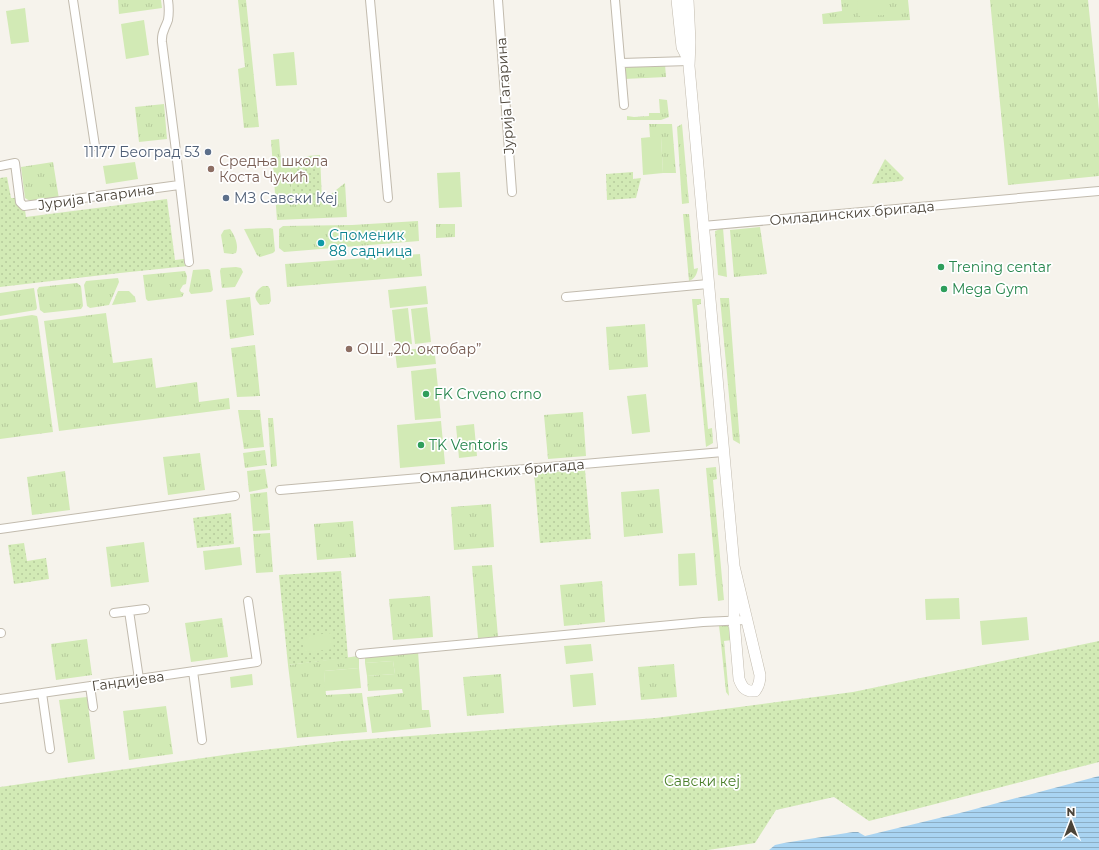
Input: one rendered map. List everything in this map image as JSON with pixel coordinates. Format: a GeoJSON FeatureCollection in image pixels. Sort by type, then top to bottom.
{"type":"FeatureCollection","features":[{"type":"Feature","properties":{"kind":"street"},"geometry":{"type":"LineString","coordinates":[[73,0],[95,146]]}},
{"type":"Feature","properties":{"kind":"street"},"geometry":{"type":"LineString","coordinates":[[168,0],[168,20],[161,37],[189,262]]}},
{"type":"Feature","properties":{"kind":"street"},"geometry":{"type":"LineString","coordinates":[[370,0],[388,198]]}},
{"type":"Feature","properties":{"kind":"street","name":"Јурија Гагарина"},"geometry":{"type":"LineString","coordinates":[[498,0],[512,192]]}},
{"type":"Feature","properties":{"kind":"street"},"geometry":{"type":"LineString","coordinates":[[615,0],[624,106]]}},
{"type":"Feature","properties":{"kind":"street"},"geometry":{"type":"LineString","coordinates":[[677,0],[682,47],[689,61]]}},
{"type":"Feature","properties":{"kind":"street"},"geometry":{"type":"LineString","coordinates":[[688,0],[690,42],[689,61],[734,566],[734,620],[739,679],[742,687],[747,690],[755,691],[760,682],[760,675],[734,566]]}},
{"type":"Feature","properties":{"kind":"street"},"geometry":{"type":"LineString","coordinates":[[621,63],[689,61]]}},
{"type":"Feature","properties":{"kind":"street","name":"Јурија Гагарина"},"geometry":{"type":"LineString","coordinates":[[0,166],[15,163],[20,202],[24,206],[180,185]]}},
{"type":"Feature","properties":{"kind":"street","name":"Омладинских бригада"},"geometry":{"type":"LineString","coordinates":[[703,226],[1099,191]]}},
{"type":"Feature","properties":{"kind":"street"},"geometry":{"type":"LineString","coordinates":[[566,297],[708,284]]}},
{"type":"Feature","properties":{"kind":"street","name":"Омладинских бригада"},"geometry":{"type":"LineString","coordinates":[[280,490],[723,452]]}},
{"type":"Feature","properties":{"kind":"street"},"geometry":{"type":"LineString","coordinates":[[0,529],[235,496]]}},
{"type":"Feature","properties":{"kind":"street","name":"Гандијева"},"geometry":{"type":"LineString","coordinates":[[0,699],[257,662],[248,601]]}},
{"type":"Feature","properties":{"kind":"street"},"geometry":{"type":"LineString","coordinates":[[114,613],[145,609]]}},
{"type":"Feature","properties":{"kind":"street"},"geometry":{"type":"LineString","coordinates":[[129,611],[139,679]]}},
{"type":"Feature","properties":{"kind":"street"},"geometry":{"type":"LineString","coordinates":[[360,654],[747,620]]}},
{"type":"Feature","properties":{"kind":"street"},"geometry":{"type":"LineString","coordinates":[[193,671],[202,740]]}},
{"type":"Feature","properties":{"kind":"street"},"geometry":{"type":"LineString","coordinates":[[90,686],[93,707]]}},
{"type":"Feature","properties":{"kind":"street"},"geometry":{"type":"LineString","coordinates":[[42,693],[50,749]]}},
{"type":"Feature","properties":{"kind":"green space"},"geometry":{"type":"Polygon","coordinates":[[[118,0],[161,0],[162,8],[119,14],[118,0]]]}},
{"type":"Feature","properties":{"kind":"green space"},"geometry":{"type":"Polygon","coordinates":[[[238,0],[246,0],[259,127],[244,128],[238,69],[245,67],[238,0]]]}},
{"type":"Feature","properties":{"kind":"green space"},"geometry":{"type":"Polygon","coordinates":[[[841,0],[908,0],[910,20],[823,24],[822,14],[842,11],[841,0]]]}},
{"type":"Feature","properties":{"kind":"green space"},"geometry":{"type":"Polygon","coordinates":[[[857,0],[886,0],[887,15],[858,16],[857,0]]]}},
{"type":"Feature","properties":{"kind":"green space"},"geometry":{"type":"Polygon","coordinates":[[[990,0],[1088,0],[1099,110],[1099,176],[1008,185],[990,0]]]}},
{"type":"Feature","properties":{"kind":"green space"},"geometry":{"type":"Polygon","coordinates":[[[25,8],[29,42],[11,44],[6,11],[25,8]]]}},
{"type":"Feature","properties":{"kind":"green space"},"geometry":{"type":"Polygon","coordinates":[[[144,20],[149,55],[126,59],[121,24],[144,20]]]}},
{"type":"Feature","properties":{"kind":"green space"},"geometry":{"type":"Polygon","coordinates":[[[294,52],[297,85],[276,86],[273,54],[294,52]]]}},
{"type":"Feature","properties":{"kind":"green space"},"geometry":{"type":"Polygon","coordinates":[[[665,64],[666,77],[624,79],[623,65],[665,64]]]}},
{"type":"Feature","properties":{"kind":"green space"},"geometry":{"type":"Polygon","coordinates":[[[659,99],[667,100],[669,117],[661,120],[627,120],[627,116],[649,116],[649,113],[660,113],[659,99]]]}},
{"type":"Feature","properties":{"kind":"green space"},"geometry":{"type":"Polygon","coordinates":[[[164,104],[167,139],[139,142],[135,107],[164,104]]]}},
{"type":"Feature","properties":{"kind":"green space"},"geometry":{"type":"Polygon","coordinates":[[[649,124],[672,124],[676,173],[663,173],[661,137],[650,137],[649,124]]]}},
{"type":"Feature","properties":{"kind":"green space"},"geometry":{"type":"Polygon","coordinates":[[[682,124],[689,203],[682,204],[677,127],[682,124]]]}},
{"type":"Feature","properties":{"kind":"green space"},"geometry":{"type":"Polygon","coordinates":[[[661,136],[663,173],[643,175],[641,138],[661,136]]]}},
{"type":"Feature","properties":{"kind":"green space"},"geometry":{"type":"Polygon","coordinates":[[[279,139],[281,162],[290,168],[292,203],[322,201],[345,183],[347,217],[277,220],[271,140],[279,139]]]}},
{"type":"Feature","properties":{"kind":"green space"},"geometry":{"type":"Polygon","coordinates":[[[320,155],[322,201],[292,203],[290,162],[307,156],[320,155]]]}},
{"type":"Feature","properties":{"kind":"green space"},"geometry":{"type":"Polygon","coordinates":[[[885,159],[904,178],[902,181],[872,184],[885,159]]]}},
{"type":"Feature","properties":{"kind":"green space"},"geometry":{"type":"Polygon","coordinates":[[[53,162],[59,199],[30,201],[25,198],[21,167],[53,162]]]}},
{"type":"Feature","properties":{"kind":"green space"},"geometry":{"type":"Polygon","coordinates":[[[135,162],[138,179],[106,184],[103,166],[135,162]]]}},
{"type":"Feature","properties":{"kind":"green space"},"geometry":{"type":"Polygon","coordinates":[[[460,172],[462,207],[439,208],[437,173],[460,172]]]}},
{"type":"Feature","properties":{"kind":"green space"},"geometry":{"type":"Polygon","coordinates":[[[633,172],[633,179],[641,178],[636,198],[607,200],[606,174],[633,172]]]}},
{"type":"Feature","properties":{"kind":"green space"},"geometry":{"type":"Polygon","coordinates":[[[7,177],[11,198],[18,198],[22,209],[25,210],[26,217],[167,199],[175,260],[184,259],[185,265],[188,266],[0,287],[0,178],[7,177]]]}},
{"type":"Feature","properties":{"kind":"green space"},"geometry":{"type":"Polygon","coordinates":[[[683,214],[689,214],[694,269],[698,268],[693,279],[689,281],[683,214]]]}},
{"type":"Feature","properties":{"kind":"green space"},"geometry":{"type":"Polygon","coordinates":[[[418,221],[419,241],[284,252],[279,248],[279,229],[283,226],[352,225],[418,221]]]}},
{"type":"Feature","properties":{"kind":"green space"},"geometry":{"type":"Polygon","coordinates":[[[436,224],[455,224],[455,237],[436,238],[436,224]]]}},
{"type":"Feature","properties":{"kind":"green space"},"geometry":{"type":"Polygon","coordinates":[[[760,227],[767,274],[734,277],[730,230],[760,227]]]}},
{"type":"Feature","properties":{"kind":"green space"},"geometry":{"type":"Polygon","coordinates":[[[723,228],[727,277],[718,275],[715,231],[723,228]]]}},
{"type":"Feature","properties":{"kind":"green space"},"geometry":{"type":"Polygon","coordinates":[[[230,229],[237,244],[236,253],[232,254],[224,253],[221,235],[224,230],[230,229]]]}},
{"type":"Feature","properties":{"kind":"green space"},"geometry":{"type":"Polygon","coordinates":[[[244,229],[273,229],[275,251],[260,257],[257,255],[244,229]]]}},
{"type":"Feature","properties":{"kind":"green space"},"geometry":{"type":"Polygon","coordinates":[[[420,254],[422,276],[287,287],[285,264],[420,254]]]}},
{"type":"Feature","properties":{"kind":"green space"},"geometry":{"type":"Polygon","coordinates":[[[221,268],[241,268],[243,272],[235,287],[222,288],[221,268]]]}},
{"type":"Feature","properties":{"kind":"green space"},"geometry":{"type":"Polygon","coordinates":[[[193,270],[210,270],[213,290],[211,292],[191,294],[189,291],[193,270]]]}},
{"type":"Feature","properties":{"kind":"green space"},"geometry":{"type":"Polygon","coordinates":[[[185,271],[187,276],[186,284],[183,285],[180,290],[184,293],[182,297],[148,301],[146,299],[143,275],[185,271]]]}},
{"type":"Feature","properties":{"kind":"green space"},"geometry":{"type":"Polygon","coordinates":[[[118,278],[119,282],[109,305],[90,308],[87,306],[84,285],[86,281],[118,278]]]}},
{"type":"Feature","properties":{"kind":"green space"},"geometry":{"type":"Polygon","coordinates":[[[77,283],[81,286],[83,306],[81,309],[44,313],[40,310],[37,290],[39,287],[77,283]]]}},
{"type":"Feature","properties":{"kind":"green space"},"geometry":{"type":"Polygon","coordinates":[[[263,286],[268,286],[270,289],[271,301],[269,304],[260,305],[255,297],[256,292],[263,286]]]}},
{"type":"Feature","properties":{"kind":"green space"},"geometry":{"type":"Polygon","coordinates":[[[426,286],[428,304],[390,308],[388,290],[426,286]]]}},
{"type":"Feature","properties":{"kind":"green space"},"geometry":{"type":"Polygon","coordinates":[[[34,288],[36,310],[0,316],[0,293],[34,288]]]}},
{"type":"Feature","properties":{"kind":"green space"},"geometry":{"type":"Polygon","coordinates":[[[118,291],[129,291],[135,297],[136,302],[112,305],[118,291]]]}},
{"type":"Feature","properties":{"kind":"green space"},"geometry":{"type":"Polygon","coordinates":[[[250,297],[254,335],[230,339],[226,300],[250,297]]]}},
{"type":"Feature","properties":{"kind":"green space"},"geometry":{"type":"Polygon","coordinates":[[[720,298],[729,298],[740,444],[733,440],[720,298]]]}},
{"type":"Feature","properties":{"kind":"green space"},"geometry":{"type":"Polygon","coordinates":[[[692,299],[701,299],[701,304],[697,305],[708,429],[712,428],[713,443],[706,447],[692,299]]]}},
{"type":"Feature","properties":{"kind":"green space"},"geometry":{"type":"Polygon","coordinates":[[[427,307],[431,342],[415,344],[411,309],[427,307]]]}},
{"type":"Feature","properties":{"kind":"green space"},"geometry":{"type":"Polygon","coordinates":[[[408,308],[412,344],[396,346],[392,310],[408,308]]]}},
{"type":"Feature","properties":{"kind":"green space"},"geometry":{"type":"Polygon","coordinates":[[[106,313],[113,363],[152,358],[156,388],[197,382],[199,402],[229,398],[230,409],[59,431],[44,321],[106,313]]]}},
{"type":"Feature","properties":{"kind":"green space"},"geometry":{"type":"Polygon","coordinates":[[[32,315],[37,316],[38,320],[53,432],[0,439],[0,320],[32,315]]]}},
{"type":"Feature","properties":{"kind":"green space"},"geometry":{"type":"Polygon","coordinates":[[[645,324],[648,367],[609,370],[606,327],[645,324]]]}},
{"type":"Feature","properties":{"kind":"green space"},"geometry":{"type":"Polygon","coordinates":[[[255,345],[260,396],[237,397],[231,348],[255,345]]]}},
{"type":"Feature","properties":{"kind":"green space"},"geometry":{"type":"Polygon","coordinates":[[[434,347],[436,364],[397,368],[395,351],[434,347]]]}},
{"type":"Feature","properties":{"kind":"green space","name":"FK Crveno crno"},"geometry":{"type":"Polygon","coordinates":[[[436,368],[441,418],[415,420],[411,371],[436,368]]]}},
{"type":"Feature","properties":{"kind":"green space"},"geometry":{"type":"Polygon","coordinates":[[[646,394],[650,432],[632,434],[627,396],[646,394]]]}},
{"type":"Feature","properties":{"kind":"green space"},"geometry":{"type":"Polygon","coordinates":[[[238,410],[260,410],[264,447],[244,449],[238,410]]]}},
{"type":"Feature","properties":{"kind":"green space"},"geometry":{"type":"Polygon","coordinates":[[[583,412],[586,456],[548,459],[544,415],[583,412]]]}},
{"type":"Feature","properties":{"kind":"green space"},"geometry":{"type":"Polygon","coordinates":[[[268,418],[273,418],[277,466],[271,467],[268,418]]]}},
{"type":"Feature","properties":{"kind":"green space","name":"TK Ventoris"},"geometry":{"type":"Polygon","coordinates":[[[441,421],[445,464],[400,468],[397,425],[441,421]]]}},
{"type":"Feature","properties":{"kind":"green space"},"geometry":{"type":"Polygon","coordinates":[[[474,424],[477,456],[459,458],[456,426],[474,424]]]}},
{"type":"Feature","properties":{"kind":"green space"},"geometry":{"type":"Polygon","coordinates":[[[265,450],[267,465],[245,468],[243,453],[265,450]]]}},
{"type":"Feature","properties":{"kind":"green space"},"geometry":{"type":"Polygon","coordinates":[[[200,453],[205,490],[168,495],[163,457],[200,453]]]}},
{"type":"Feature","properties":{"kind":"green space"},"geometry":{"type":"Polygon","coordinates":[[[716,467],[717,479],[713,480],[724,600],[718,601],[706,468],[716,467]]]}},
{"type":"Feature","properties":{"kind":"green space"},"geometry":{"type":"Polygon","coordinates":[[[265,469],[268,488],[249,492],[247,471],[265,469]]]}},
{"type":"Feature","properties":{"kind":"green space"},"geometry":{"type":"Polygon","coordinates":[[[585,470],[591,539],[540,543],[534,473],[585,470]]]}},
{"type":"Feature","properties":{"kind":"green space"},"geometry":{"type":"Polygon","coordinates":[[[65,471],[70,510],[32,515],[27,477],[65,471]]]}},
{"type":"Feature","properties":{"kind":"green space"},"geometry":{"type":"Polygon","coordinates":[[[659,489],[663,533],[624,537],[621,492],[659,489]]]}},
{"type":"Feature","properties":{"kind":"green space"},"geometry":{"type":"Polygon","coordinates":[[[267,492],[270,530],[253,531],[250,494],[267,492]]]}},
{"type":"Feature","properties":{"kind":"green space"},"geometry":{"type":"Polygon","coordinates":[[[491,504],[494,547],[454,550],[451,507],[491,504]]]}},
{"type":"Feature","properties":{"kind":"green space"},"geometry":{"type":"Polygon","coordinates":[[[231,513],[234,544],[197,548],[193,518],[231,513]]]}},
{"type":"Feature","properties":{"kind":"green space"},"geometry":{"type":"Polygon","coordinates":[[[353,521],[356,557],[317,560],[314,524],[353,521]]]}},
{"type":"Feature","properties":{"kind":"green space"},"geometry":{"type":"Polygon","coordinates":[[[270,533],[273,572],[256,573],[253,534],[270,533]]]}},
{"type":"Feature","properties":{"kind":"green space"},"geometry":{"type":"Polygon","coordinates":[[[144,542],[149,582],[111,587],[106,547],[144,542]]]}},
{"type":"Feature","properties":{"kind":"green space"},"geometry":{"type":"Polygon","coordinates":[[[24,543],[27,561],[46,558],[49,579],[14,584],[8,545],[24,543]]]}},
{"type":"Feature","properties":{"kind":"green space"},"geometry":{"type":"Polygon","coordinates":[[[240,547],[242,565],[205,570],[203,551],[240,547]]]}},
{"type":"Feature","properties":{"kind":"green space"},"geometry":{"type":"Polygon","coordinates":[[[695,553],[697,585],[679,586],[678,554],[695,553]]]}},
{"type":"Feature","properties":{"kind":"green space"},"geometry":{"type":"Polygon","coordinates":[[[492,565],[498,637],[478,638],[472,566],[492,565]]]}},
{"type":"Feature","properties":{"kind":"green space"},"geometry":{"type":"Polygon","coordinates":[[[341,571],[348,658],[288,665],[279,575],[341,571]]]}},
{"type":"Feature","properties":{"kind":"green space"},"geometry":{"type":"Polygon","coordinates":[[[602,581],[605,622],[564,626],[560,585],[602,581]]]}},
{"type":"Feature","properties":{"kind":"green space"},"geometry":{"type":"Polygon","coordinates":[[[430,596],[433,637],[393,640],[389,599],[430,596]]]}},
{"type":"Feature","properties":{"kind":"green space"},"geometry":{"type":"Polygon","coordinates":[[[959,598],[960,619],[926,620],[925,599],[959,598]]]}},
{"type":"Feature","properties":{"kind":"green space"},"geometry":{"type":"Polygon","coordinates":[[[1027,617],[1029,640],[982,645],[980,621],[1027,617]]]}},
{"type":"Feature","properties":{"kind":"green space"},"geometry":{"type":"Polygon","coordinates":[[[222,618],[228,657],[191,662],[185,623],[222,618]]]}},
{"type":"Feature","properties":{"kind":"green space"},"geometry":{"type":"Polygon","coordinates":[[[721,623],[726,624],[730,629],[732,640],[724,641],[729,696],[726,692],[719,626],[721,623]]]}},
{"type":"Feature","properties":{"kind":"green space"},"geometry":{"type":"Polygon","coordinates":[[[332,633],[334,649],[305,652],[303,636],[332,633]]]}},
{"type":"Feature","properties":{"kind":"green space"},"geometry":{"type":"Polygon","coordinates":[[[87,639],[92,675],[56,680],[51,644],[87,639]]]}},
{"type":"Feature","properties":{"kind":"green space","name":"Савски кеј"},"geometry":{"type":"Polygon","coordinates":[[[1099,641],[1099,762],[869,821],[834,797],[776,810],[755,843],[708,850],[0,850],[0,787],[245,752],[341,741],[656,718],[853,692],[1099,641]]]}},
{"type":"Feature","properties":{"kind":"green space"},"geometry":{"type":"Polygon","coordinates":[[[591,644],[593,661],[566,664],[564,646],[591,644]]]}},
{"type":"Feature","properties":{"kind":"green space"},"geometry":{"type":"Polygon","coordinates":[[[418,651],[422,710],[429,710],[431,727],[372,733],[367,697],[403,693],[402,689],[368,691],[367,676],[395,674],[393,661],[365,663],[365,655],[418,651]]]}},
{"type":"Feature","properties":{"kind":"green space"},"geometry":{"type":"Polygon","coordinates":[[[359,656],[359,668],[324,671],[326,695],[362,693],[367,732],[297,738],[288,665],[359,656]]]}},
{"type":"Feature","properties":{"kind":"green space"},"geometry":{"type":"Polygon","coordinates":[[[393,661],[395,674],[367,676],[365,663],[393,661]]]}},
{"type":"Feature","properties":{"kind":"green space"},"geometry":{"type":"Polygon","coordinates":[[[674,664],[677,697],[641,700],[638,667],[674,664]]]}},
{"type":"Feature","properties":{"kind":"green space"},"geometry":{"type":"Polygon","coordinates":[[[359,668],[361,688],[325,691],[324,671],[359,668]]]}},
{"type":"Feature","properties":{"kind":"green space"},"geometry":{"type":"Polygon","coordinates":[[[593,673],[596,705],[573,707],[570,675],[593,673]]]}},
{"type":"Feature","properties":{"kind":"green space"},"geometry":{"type":"Polygon","coordinates":[[[252,674],[253,685],[231,688],[230,677],[252,674]]]}},
{"type":"Feature","properties":{"kind":"green space"},"geometry":{"type":"Polygon","coordinates":[[[501,674],[504,713],[467,716],[463,677],[501,674]]]}},
{"type":"Feature","properties":{"kind":"green space"},"geometry":{"type":"Polygon","coordinates":[[[87,697],[95,759],[68,763],[59,700],[87,697]]]}},
{"type":"Feature","properties":{"kind":"green space"},"geometry":{"type":"Polygon","coordinates":[[[166,706],[173,754],[129,760],[123,711],[166,706]]]}},
{"type":"Feature","properties":{"kind":"water"},"geometry":{"type":"Polygon","coordinates":[[[1099,776],[1099,850],[769,850],[775,845],[784,843],[853,832],[858,832],[865,836],[964,812],[1099,776]]]}},
{"type":"Feature","properties":{"kind":"place","name":"11177 Београд 53"},"geometry":{"type":"Point","coordinates":[208,152]}},
{"type":"Feature","properties":{"kind":"place","name":"Средња школа Коста Чукић"},"geometry":{"type":"Point","coordinates":[211,169]}},
{"type":"Feature","properties":{"kind":"place","name":"МЗ Савски Кеј"},"geometry":{"type":"Point","coordinates":[226,198]}},
{"type":"Feature","properties":{"kind":"place","name":"Споменик 88 садница"},"geometry":{"type":"Point","coordinates":[321,243]}},
{"type":"Feature","properties":{"kind":"place","name":"Trening centar"},"geometry":{"type":"Point","coordinates":[941,267]}},
{"type":"Feature","properties":{"kind":"place","name":"Mega Gym"},"geometry":{"type":"Point","coordinates":[944,289]}},
{"type":"Feature","properties":{"kind":"place","name":"ОШ „20. октобар”"},"geometry":{"type":"Point","coordinates":[349,349]}},
{"type":"Feature","properties":{"kind":"place","name":"FK Crveno crno"},"geometry":{"type":"Point","coordinates":[426,394]}},
{"type":"Feature","properties":{"kind":"place","name":"TK Ventoris"},"geometry":{"type":"Point","coordinates":[421,445]}}]}
